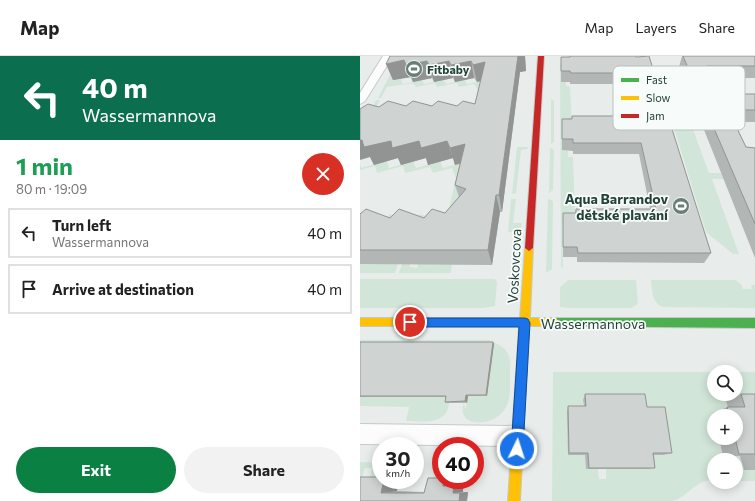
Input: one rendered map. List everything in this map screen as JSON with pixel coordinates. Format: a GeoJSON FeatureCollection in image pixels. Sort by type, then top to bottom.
{"type":"FeatureCollection","features":[{"type":"Feature","properties":{"kind":"street"},"geometry":{"type":"LineString","coordinates":[[360,101],[388,56]]}},
{"type":"Feature","properties":{"kind":"street","name":"Voskovcova"},"geometry":{"type":"LineString","coordinates":[[514,501],[541,56]]}},
{"type":"Feature","properties":{"kind":"street","name":"Wassermannova"},"geometry":{"type":"LineString","coordinates":[[360,322],[755,324]]}},
{"type":"Feature","properties":{"kind":"street"},"geometry":{"type":"LineString","coordinates":[[360,434],[518,436]]}},
{"type":"Feature","properties":{"kind":"green space"},"geometry":{"type":"Polygon","coordinates":[[[561,64],[561,82],[566,82],[566,86],[570,87],[572,124],[562,150],[568,151],[568,157],[573,157],[575,215],[562,224],[563,269],[561,266],[560,65],[561,64]]]}},
{"type":"Feature","properties":{"kind":"green space"},"geometry":{"type":"Polygon","coordinates":[[[393,69],[399,69],[396,75],[398,79],[401,79],[403,84],[422,80],[424,84],[444,80],[446,84],[465,80],[467,84],[486,80],[491,87],[482,89],[485,94],[482,104],[478,109],[486,112],[477,121],[458,116],[453,121],[435,116],[428,121],[411,116],[404,121],[387,115],[368,127],[365,133],[360,133],[360,130],[376,100],[380,100],[374,111],[398,116],[405,111],[422,117],[429,111],[446,117],[452,111],[466,115],[473,108],[478,90],[474,84],[459,87],[457,83],[437,87],[435,83],[416,87],[413,83],[387,87],[381,98],[378,98],[393,69]]]}},
{"type":"Feature","properties":{"kind":"green space"},"geometry":{"type":"Polygon","coordinates":[[[551,99],[554,101],[554,142],[551,144],[551,99]]]}},
{"type":"Feature","properties":{"kind":"green space"},"geometry":{"type":"Polygon","coordinates":[[[675,130],[693,130],[709,173],[721,173],[724,179],[712,179],[739,254],[733,254],[706,232],[675,130]]]}},
{"type":"Feature","properties":{"kind":"green space"},"geometry":{"type":"Polygon","coordinates":[[[517,147],[528,147],[528,149],[521,150],[516,193],[512,194],[517,147]]]}},
{"type":"Feature","properties":{"kind":"green space"},"geometry":{"type":"Polygon","coordinates":[[[550,147],[554,150],[553,190],[549,193],[550,147]]]}},
{"type":"Feature","properties":{"kind":"green space"},"geometry":{"type":"Polygon","coordinates":[[[387,161],[389,168],[413,161],[416,168],[440,161],[443,168],[468,161],[473,173],[461,177],[463,190],[459,202],[454,210],[464,214],[452,229],[428,220],[420,229],[397,220],[389,229],[366,220],[360,226],[360,214],[381,222],[390,214],[412,222],[420,214],[438,220],[449,208],[456,178],[452,168],[433,173],[430,167],[405,173],[403,166],[377,173],[375,166],[360,170],[360,163],[361,168],[387,161]]]}},
{"type":"Feature","properties":{"kind":"green space"},"geometry":{"type":"Polygon","coordinates":[[[511,199],[516,199],[513,223],[522,223],[521,228],[517,231],[508,232],[511,199]]]}},
{"type":"Feature","properties":{"kind":"green space"},"geometry":{"type":"Polygon","coordinates":[[[548,199],[552,200],[553,202],[552,269],[546,273],[548,199]]]}},
{"type":"Feature","properties":{"kind":"green space"},"geometry":{"type":"Polygon","coordinates":[[[360,264],[398,264],[395,273],[360,273],[360,264]]]}},
{"type":"Feature","properties":{"kind":"green space"},"geometry":{"type":"Polygon","coordinates":[[[402,264],[410,264],[410,267],[417,268],[418,264],[452,264],[451,273],[399,273],[402,264]]]}},
{"type":"Feature","properties":{"kind":"green space"},"geometry":{"type":"Polygon","coordinates":[[[360,279],[495,279],[497,282],[495,306],[482,308],[360,308],[360,279]]]}},
{"type":"Feature","properties":{"kind":"green space"},"geometry":{"type":"Polygon","coordinates":[[[568,280],[636,280],[638,303],[631,308],[560,307],[560,287],[568,280]]]}},
{"type":"Feature","properties":{"kind":"green space"},"geometry":{"type":"Polygon","coordinates":[[[651,280],[735,280],[741,284],[743,289],[752,289],[751,285],[755,285],[755,308],[663,307],[655,300],[652,292],[651,280]]]}},
{"type":"Feature","properties":{"kind":"green space"},"geometry":{"type":"Polygon","coordinates":[[[360,340],[489,340],[504,348],[509,356],[510,396],[508,403],[503,412],[496,418],[479,422],[471,421],[465,418],[463,412],[464,403],[466,408],[468,396],[487,396],[360,344],[360,340]]]}},
{"type":"Feature","properties":{"kind":"green space"},"geometry":{"type":"Polygon","coordinates":[[[553,372],[707,372],[707,401],[727,401],[728,409],[707,409],[707,445],[727,445],[736,453],[707,453],[707,480],[697,485],[679,499],[673,501],[552,501],[553,372]],[[583,400],[584,412],[568,455],[585,455],[586,469],[598,469],[599,479],[606,479],[606,469],[647,469],[583,400]]]}},
{"type":"Feature","properties":{"kind":"green space"},"geometry":{"type":"Polygon","coordinates":[[[743,372],[755,372],[755,401],[743,401],[743,372]]]}},
{"type":"Feature","properties":{"kind":"green space"},"geometry":{"type":"Polygon","coordinates":[[[360,397],[447,397],[446,403],[449,403],[444,416],[439,419],[433,421],[406,421],[409,407],[360,406],[360,397]]]}},
{"type":"Feature","properties":{"kind":"green space"},"geometry":{"type":"Polygon","coordinates":[[[360,462],[372,463],[372,468],[365,468],[362,478],[360,477],[360,462]]]}},
{"type":"Feature","properties":{"kind":"green space"},"geometry":{"type":"Polygon","coordinates":[[[743,466],[744,470],[755,470],[755,481],[743,481],[743,466]]]}},
{"type":"Feature","properties":{"kind":"building"},"geometry":{"type":"Polygon","coordinates":[[[390,56],[518,56],[499,195],[496,195],[488,250],[360,250],[360,214],[366,209],[390,218],[399,209],[424,218],[432,209],[445,213],[466,189],[455,185],[465,144],[450,148],[447,141],[421,148],[419,141],[392,148],[391,141],[364,147],[362,140],[360,140],[360,109],[368,104],[379,107],[388,101],[406,106],[413,101],[432,106],[438,101],[457,106],[463,101],[475,104],[485,62],[473,65],[471,61],[451,65],[449,61],[429,65],[427,61],[406,65],[404,60],[386,64],[390,56]]]}},
{"type":"Feature","properties":{"kind":"building"},"geometry":{"type":"Polygon","coordinates":[[[649,56],[652,66],[613,66],[613,73],[571,73],[570,71],[561,71],[561,57],[649,56]]]}},
{"type":"Feature","properties":{"kind":"building"},"geometry":{"type":"Polygon","coordinates":[[[683,56],[755,56],[755,66],[687,66],[683,56]]]}},
{"type":"Feature","properties":{"kind":"building"},"geometry":{"type":"Polygon","coordinates":[[[745,94],[755,94],[755,110],[745,110],[745,94]]]}},
{"type":"Feature","properties":{"kind":"building"},"geometry":{"type":"Polygon","coordinates":[[[572,116],[613,116],[613,130],[672,130],[711,253],[578,253],[577,247],[563,247],[563,213],[576,213],[576,209],[656,209],[641,143],[573,143],[573,139],[562,139],[562,119],[572,119],[572,116]]]}},
{"type":"Feature","properties":{"kind":"building"},"geometry":{"type":"Polygon","coordinates":[[[715,130],[738,130],[746,147],[755,148],[755,224],[715,130]]]}},
{"type":"Feature","properties":{"kind":"building"},"geometry":{"type":"Polygon","coordinates":[[[360,342],[493,342],[486,395],[466,395],[465,401],[445,402],[446,396],[360,396],[360,342]]]}},
{"type":"Feature","properties":{"kind":"building"},"geometry":{"type":"Polygon","coordinates":[[[585,394],[645,394],[647,407],[665,407],[672,453],[653,453],[655,468],[589,468],[588,453],[569,453],[568,406],[586,406],[585,394]]]}},
{"type":"Feature","properties":{"kind":"building"},"geometry":{"type":"Polygon","coordinates":[[[743,394],[755,394],[755,454],[739,453],[737,445],[743,445],[743,409],[727,409],[727,407],[745,407],[743,394]]]}},
{"type":"Feature","properties":{"kind":"building"},"geometry":{"type":"Polygon","coordinates":[[[360,477],[372,477],[372,489],[382,489],[381,493],[424,493],[428,478],[432,478],[432,489],[454,489],[453,493],[460,493],[459,501],[360,501],[360,477]]]}},
{"type":"Feature","properties":{"kind":"traffic: fast"},"geometry":{"type":"LineString","coordinates":[[554,322],[755,323]]}},
{"type":"Feature","properties":{"kind":"traffic: slow"},"geometry":{"type":"LineString","coordinates":[[514,501],[529,248]]}},
{"type":"Feature","properties":{"kind":"traffic: slow"},"geometry":{"type":"LineString","coordinates":[[360,322],[554,322]]}},
{"type":"Feature","properties":{"kind":"traffic: jam"},"geometry":{"type":"LineString","coordinates":[[529,248],[541,56]]}},
{"type":"Feature","properties":{"kind":"place","name":"Fitbaby"},"geometry":{"type":"Point","coordinates":[414,69]}},
{"type":"Feature","properties":{"kind":"place","name":"Aqua Barrandov dětské plavání"},"geometry":{"type":"Point","coordinates":[681,206]}},
{"type":"Feature","properties":{"kind":"route"},"geometry":{"type":"LineString","coordinates":[[410,322],[525,323],[517,449]]}}]}
